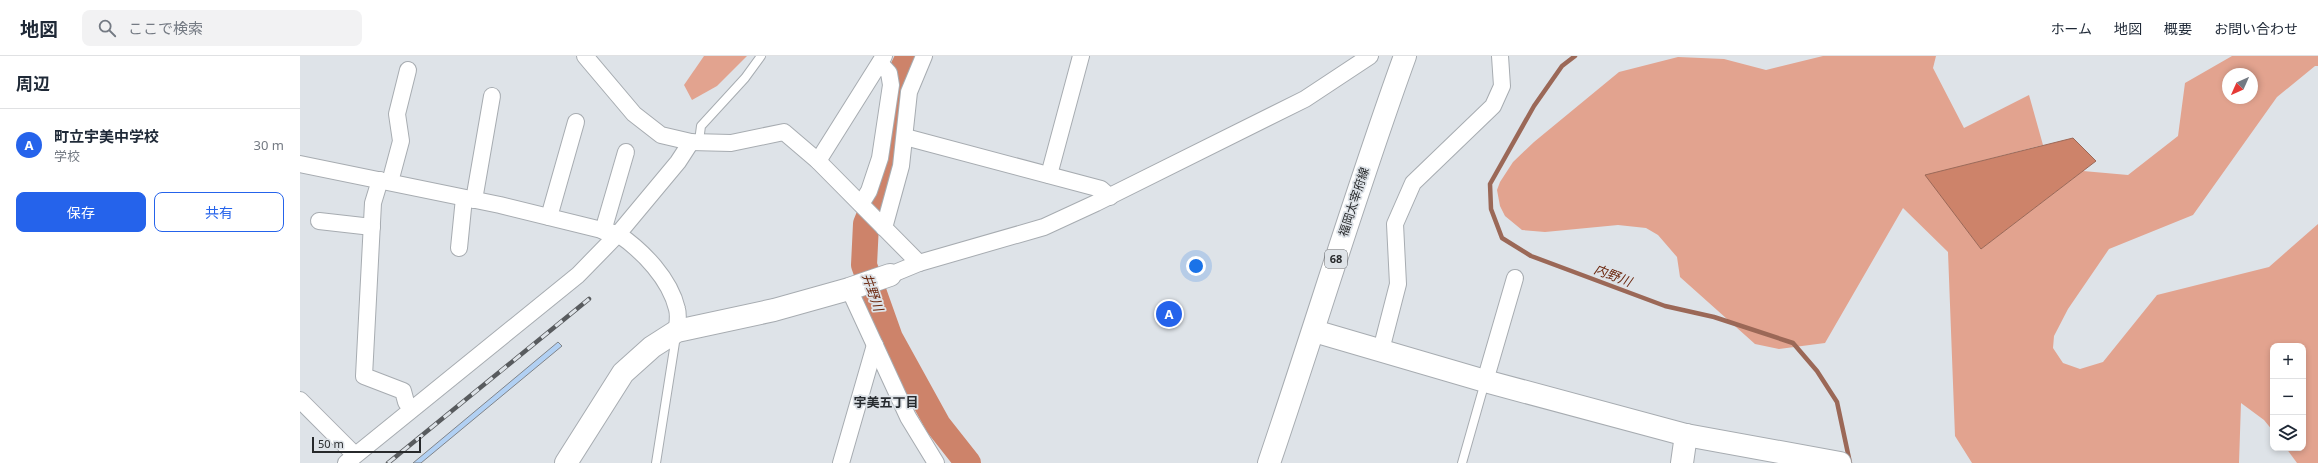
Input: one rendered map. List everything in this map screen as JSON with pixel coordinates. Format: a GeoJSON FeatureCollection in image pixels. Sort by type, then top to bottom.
{"type":"FeatureCollection","features":[{"type":"Feature","properties":{"kind":"street"},"geometry":{"type":"LineString","coordinates":[[585,56],[634,114],[661,135],[695,141],[731,143],[784,132],[818,161],[919,263]]}},
{"type":"Feature","properties":{"kind":"street"},"geometry":{"type":"LineString","coordinates":[[884,228],[902,166],[910,92],[924,56]]}},
{"type":"Feature","properties":{"kind":"street"},"geometry":{"type":"LineString","coordinates":[[1049,175],[1081,56]]}},
{"type":"Feature","properties":{"kind":"street","name":"福岡太宰府線"},"geometry":{"type":"LineString","coordinates":[[1269,463],[1314,330],[1363,172],[1405,56]]}},
{"type":"Feature","properties":{"kind":"street"},"geometry":{"type":"LineString","coordinates":[[1381,350],[1398,284],[1395,224],[1413,183],[1494,106],[1502,86],[1500,56]]}},
{"type":"Feature","properties":{"kind":"street"},"geometry":{"type":"LineString","coordinates":[[566,463],[623,373],[652,347],[677,331],[774,310],[849,289],[919,263],[1044,227],[1110,197],[1305,99],[1362,59]]}},
{"type":"Feature","properties":{"kind":"street"},"geometry":{"type":"LineString","coordinates":[[818,161],[882,60],[889,73],[890,85],[880,158],[869,192],[861,204]]}},
{"type":"Feature","properties":{"kind":"street"},"geometry":{"type":"LineString","coordinates":[[408,70],[397,114],[401,140],[385,181],[373,203],[364,376],[403,391],[406,402],[411,409]]}},
{"type":"Feature","properties":{"kind":"street"},"geometry":{"type":"LineString","coordinates":[[459,248],[492,96]]}},
{"type":"Feature","properties":{"kind":"street"},"geometry":{"type":"LineString","coordinates":[[549,218],[576,122]]}},
{"type":"Feature","properties":{"kind":"street"},"geometry":{"type":"LineString","coordinates":[[909,138],[1102,189],[1110,197]]}},
{"type":"Feature","properties":{"kind":"street"},"geometry":{"type":"LineString","coordinates":[[300,400],[350,459],[578,275],[611,233],[678,162],[695,141]]}},
{"type":"Feature","properties":{"kind":"street"},"geometry":{"type":"LineString","coordinates":[[611,233],[626,152]]}},
{"type":"Feature","properties":{"kind":"street"},"geometry":{"type":"LineString","coordinates":[[300,164],[469,199],[611,233],[632,244],[666,280],[678,310],[677,331]]}},
{"type":"Feature","properties":{"kind":"street"},"geometry":{"type":"LineString","coordinates":[[319,221],[372,226]]}},
{"type":"Feature","properties":{"kind":"street"},"geometry":{"type":"LineString","coordinates":[[1485,381],[1515,278]]}},
{"type":"Feature","properties":{"kind":"street"},"geometry":{"type":"LineString","coordinates":[[849,289],[908,417],[936,463]]}},
{"type":"Feature","properties":{"kind":"street"},"geometry":{"type":"LineString","coordinates":[[1314,330],[1485,381],[1686,435],[1833,462]]}},
{"type":"Feature","properties":{"kind":"street"},"geometry":{"type":"LineString","coordinates":[[841,463],[875,345]]}},
{"type":"Feature","properties":{"kind":"street"},"geometry":{"type":"LineString","coordinates":[[1683,463],[1686,435]]}},
{"type":"Feature","properties":{"kind":"lane"},"geometry":{"type":"LineString","coordinates":[[695,141],[701,126],[745,78],[761,56]]}},
{"type":"Feature","properties":{"kind":"lane"},"geometry":{"type":"LineString","coordinates":[[656,463],[677,331]]}},
{"type":"Feature","properties":{"kind":"lane"},"geometry":{"type":"LineString","coordinates":[[1462,463],[1485,381]]}},
{"type":"Feature","properties":{"kind":"shaded area"},"geometry":{"type":"Polygon","coordinates":[[[704,56],[747,56],[717,86],[692,100],[684,85],[704,56]]]}},
{"type":"Feature","properties":{"kind":"shaded area"},"geometry":{"type":"Polygon","coordinates":[[[1823,56],[1936,56],[1933,68],[1964,128],[2029,95],[2043,145],[1926,175],[1981,249],[2083,171],[2128,175],[2178,136],[2185,83],[2232,56],[2318,56],[2318,66],[2315,66],[2277,97],[2193,215],[2109,249],[2068,309],[2054,336],[2053,348],[2063,363],[2080,369],[2103,362],[2157,295],[2269,267],[2318,224],[2318,463],[2297,463],[2288,451],[2306,451],[2306,343],[2270,343],[2270,427],[2264,420],[2241,403],[2239,463],[1972,463],[1955,436],[1948,252],[1903,208],[1825,343],[1779,349],[1755,344],[1680,277],[1677,257],[1658,235],[1646,228],[1618,225],[1545,232],[1522,230],[1505,216],[1500,206],[1497,190],[1500,182],[1513,162],[1534,142],[1619,72],[1678,57],[1724,59],[1766,70],[1823,56]]]}},
{"type":"Feature","properties":{"kind":"shaded area"},"geometry":{"type":"Polygon","coordinates":[[[2073,138],[2096,161],[1981,249],[1925,175],[2073,138]]]}},
{"type":"Feature","properties":{"kind":"building"},"geometry":{"type":"Polygon","coordinates":[[[558,342],[562,346],[421,463],[413,463],[558,342]]]}},
{"type":"Feature","properties":{"kind":"waterway","name":"井野川"},"geometry":{"type":"LineString","coordinates":[[909,56],[900,74],[893,138],[879,192],[866,224],[864,265],[890,338],[938,425],[968,463]]}},
{"type":"Feature","properties":{"kind":"waterway","name":"内野川"},"geometry":{"type":"LineString","coordinates":[[1575,56],[1562,66],[1534,106],[1490,184],[1491,209],[1502,238],[1531,256],[1665,306],[1714,317],[1793,343],[1817,371],[1837,402],[1850,463]]}},
{"type":"Feature","properties":{"kind":"railway"},"geometry":{"type":"LineString","coordinates":[[388,463],[589,299]]}},
{"type":"Feature","properties":{"kind":"place","name":"町立宇美中学校"},"geometry":{"type":"Point","coordinates":[1169,314]}},
{"type":"Feature","properties":{"kind":"district","name":"宇美五丁目"},"geometry":{"type":"Point","coordinates":[886,402]}}]}
